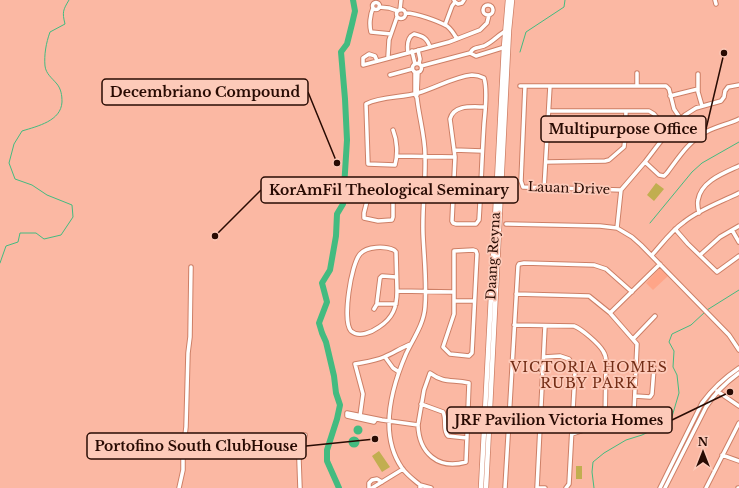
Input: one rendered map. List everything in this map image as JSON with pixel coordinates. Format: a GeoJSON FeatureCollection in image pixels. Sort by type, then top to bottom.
{"type":"FeatureCollection","features":[{"type":"Feature","properties":{"kind":"main road","name":"Daang Reyna"},"geometry":{"type":"LineString","coordinates":[[486,488],[508,0]]}},
{"type":"Feature","properties":{"kind":"main road","name":"Daang Reyna"},"geometry":{"type":"LineString","coordinates":[[507,30],[512,0]]}},
{"type":"Feature","properties":{"kind":"main road","name":"Daang Reyna"},"geometry":{"type":"LineString","coordinates":[[481,488],[497,226]]}},
{"type":"Feature","properties":{"kind":"street"},"geometry":{"type":"LineString","coordinates":[[388,58],[388,46],[401,0]]}},
{"type":"Feature","properties":{"kind":"street"},"geometry":{"type":"LineString","coordinates":[[445,25],[454,1],[460,4],[464,0]]}},
{"type":"Feature","properties":{"kind":"street"},"geometry":{"type":"LineString","coordinates":[[379,7],[378,3],[373,1],[373,8],[371,12],[371,32],[391,34]]}},
{"type":"Feature","properties":{"kind":"street"},"geometry":{"type":"LineString","coordinates":[[373,8],[389,8],[404,10],[406,13],[413,13],[445,25],[454,33],[457,39]]}},
{"type":"Feature","properties":{"kind":"street"},"geometry":{"type":"LineString","coordinates":[[397,17],[402,19],[405,17],[406,13]]}},
{"type":"Feature","properties":{"kind":"street"},"geometry":{"type":"LineString","coordinates":[[377,61],[457,39],[480,30],[487,23],[489,15]]}},
{"type":"Feature","properties":{"kind":"street"},"geometry":{"type":"LineString","coordinates":[[470,54],[474,48],[484,46],[494,41],[507,30]]}},
{"type":"Feature","properties":{"kind":"street"},"geometry":{"type":"LineString","coordinates":[[390,75],[421,70],[407,44],[410,36],[414,34],[428,39],[430,47]]}},
{"type":"Feature","properties":{"kind":"street"},"geometry":{"type":"LineString","coordinates":[[418,65],[470,54],[476,56],[506,47]]}},
{"type":"Feature","properties":{"kind":"street"},"geometry":{"type":"LineString","coordinates":[[418,50],[420,58],[415,71],[416,95],[425,144],[423,194],[424,315],[399,372],[392,399],[389,433],[392,448],[403,469],[420,486],[431,488]]}},
{"type":"Feature","properties":{"kind":"street"},"geometry":{"type":"LineString","coordinates":[[637,73],[637,86]]}},
{"type":"Feature","properties":{"kind":"street"},"geometry":{"type":"LineString","coordinates":[[698,74],[698,88],[702,106]]}},
{"type":"Feature","properties":{"kind":"street"},"geometry":{"type":"LineString","coordinates":[[393,130],[396,140],[397,156],[395,165],[368,164],[366,104],[388,98],[416,95],[449,81],[474,75],[484,78],[485,107],[479,220],[476,224],[456,224],[453,223],[452,220],[454,150],[450,119],[451,116],[461,108],[485,107]]}},
{"type":"Feature","properties":{"kind":"street"},"geometry":{"type":"LineString","coordinates":[[520,86],[666,86],[669,88],[674,109],[680,118]]}},
{"type":"Feature","properties":{"kind":"street","name":"Lauan Drive"},"geometry":{"type":"LineString","coordinates":[[525,86],[521,184],[523,188],[622,190]]}},
{"type":"Feature","properties":{"kind":"street"},"geometry":{"type":"LineString","coordinates":[[544,189],[550,86]]}},
{"type":"Feature","properties":{"kind":"street"},"geometry":{"type":"LineString","coordinates":[[617,228],[622,190],[668,131],[680,118],[690,112],[723,99],[725,91],[728,87],[739,86]]}},
{"type":"Feature","properties":{"kind":"street"},"geometry":{"type":"LineString","coordinates":[[670,96],[698,88]]}},
{"type":"Feature","properties":{"kind":"street"},"geometry":{"type":"LineString","coordinates":[[548,111],[646,111],[652,113],[668,131]]}},
{"type":"Feature","properties":{"kind":"street"},"geometry":{"type":"LineString","coordinates":[[546,162],[610,160],[622,150],[624,144],[626,111]]}},
{"type":"Feature","properties":{"kind":"street"},"geometry":{"type":"LineString","coordinates":[[645,162],[659,175],[666,175],[687,146],[694,140],[712,129],[739,119]]}},
{"type":"Feature","properties":{"kind":"street"},"geometry":{"type":"LineString","coordinates":[[547,134],[593,134]]}},
{"type":"Feature","properties":{"kind":"street"},"geometry":{"type":"LineString","coordinates":[[454,150],[482,151]]}},
{"type":"Feature","properties":{"kind":"street"},"geometry":{"type":"LineString","coordinates":[[397,156],[454,157]]}},
{"type":"Feature","properties":{"kind":"street"},"geometry":{"type":"LineString","coordinates":[[698,213],[698,198],[702,189],[718,176],[739,166]]}},
{"type":"Feature","properties":{"kind":"street"},"geometry":{"type":"LineString","coordinates":[[360,222],[364,218],[369,193],[423,194]]}},
{"type":"Feature","properties":{"kind":"street"},"geometry":{"type":"LineString","coordinates":[[364,218],[378,221],[392,220],[393,193]]}},
{"type":"Feature","properties":{"kind":"street"},"geometry":{"type":"LineString","coordinates":[[652,255],[675,229],[684,222],[698,213],[739,194]]}},
{"type":"Feature","properties":{"kind":"street"},"geometry":{"type":"LineString","coordinates":[[506,224],[600,226],[617,228],[632,237],[652,255],[729,335],[739,350]]}},
{"type":"Feature","properties":{"kind":"street"},"geometry":{"type":"LineString","coordinates":[[700,255],[720,237],[739,226]]}},
{"type":"Feature","properties":{"kind":"street"},"geometry":{"type":"LineString","coordinates":[[675,229],[716,272],[739,256]]}},
{"type":"Feature","properties":{"kind":"street"},"geometry":{"type":"LineString","coordinates":[[732,230],[739,242]]}},
{"type":"Feature","properties":{"kind":"street"},"geometry":{"type":"LineString","coordinates":[[374,248],[394,250],[396,252],[396,277],[396,304],[394,313],[383,325],[376,329],[361,334],[356,334],[352,331],[348,324],[349,289],[355,263],[360,253],[374,248]]}},
{"type":"Feature","properties":{"kind":"street"},"geometry":{"type":"LineString","coordinates":[[356,250],[360,253]]}},
{"type":"Feature","properties":{"kind":"street"},"geometry":{"type":"LineString","coordinates":[[454,251],[476,251],[472,353],[468,356],[450,354],[443,347],[452,323],[454,292],[454,251]]}},
{"type":"Feature","properties":{"kind":"street"},"geometry":{"type":"LineString","coordinates":[[505,488],[517,269],[519,264],[600,266],[606,268],[632,292]]}},
{"type":"Feature","properties":{"kind":"street"},"geometry":{"type":"LineString","coordinates":[[610,313],[660,264]]}},
{"type":"Feature","properties":{"kind":"street"},"geometry":{"type":"LineString","coordinates":[[179,488],[183,470],[183,452],[186,427],[191,267]]}},
{"type":"Feature","properties":{"kind":"street"},"geometry":{"type":"LineString","coordinates":[[374,309],[377,304],[376,299],[380,278],[382,276],[396,277]]}},
{"type":"Feature","properties":{"kind":"street"},"geometry":{"type":"LineString","coordinates":[[396,291],[454,292]]}},
{"type":"Feature","properties":{"kind":"street"},"geometry":{"type":"LineString","coordinates":[[516,294],[589,296],[610,313],[633,338],[638,347],[634,412],[572,434]]}},
{"type":"Feature","properties":{"kind":"street"},"geometry":{"type":"LineString","coordinates":[[454,301],[474,301]]}},
{"type":"Feature","properties":{"kind":"street"},"geometry":{"type":"LineString","coordinates":[[377,304],[396,304]]}},
{"type":"Feature","properties":{"kind":"street"},"geometry":{"type":"LineString","coordinates":[[633,338],[655,316]]}},
{"type":"Feature","properties":{"kind":"street"},"geometry":{"type":"LineString","coordinates":[[514,325],[578,327],[603,351],[606,361],[605,423]]}},
{"type":"Feature","properties":{"kind":"street"},"geometry":{"type":"LineString","coordinates":[[545,326],[537,488],[545,488]]}},
{"type":"Feature","properties":{"kind":"street"},"geometry":{"type":"LineString","coordinates":[[360,416],[363,394],[355,364],[385,357],[397,349],[411,344]]}},
{"type":"Feature","properties":{"kind":"street"},"geometry":{"type":"LineString","coordinates":[[385,357],[399,372]]}},
{"type":"Feature","properties":{"kind":"street"},"geometry":{"type":"LineString","coordinates":[[544,357],[564,357],[569,359],[575,372],[569,484],[566,488]]}},
{"type":"Feature","properties":{"kind":"street"},"geometry":{"type":"LineString","coordinates":[[635,396],[650,397],[652,394],[654,368]]}},
{"type":"Feature","properties":{"kind":"street"},"geometry":{"type":"LineString","coordinates":[[665,488],[700,416],[722,380],[739,368]]}},
{"type":"Feature","properties":{"kind":"street"},"geometry":{"type":"LineString","coordinates":[[430,373],[446,381],[469,383],[466,462],[458,464],[444,463],[430,456],[425,450],[419,437],[418,425],[421,404],[430,373]]}},
{"type":"Feature","properties":{"kind":"street"},"geometry":{"type":"LineString","coordinates":[[660,488],[702,403],[716,390],[739,373]]}},
{"type":"Feature","properties":{"kind":"street"},"geometry":{"type":"LineString","coordinates":[[716,390],[739,406]]}},
{"type":"Feature","properties":{"kind":"street"},"geometry":{"type":"LineString","coordinates":[[421,404],[445,414],[445,432],[448,436],[467,438]]}},
{"type":"Feature","properties":{"kind":"street"},"geometry":{"type":"LineString","coordinates":[[376,419],[374,422],[347,416],[347,413],[418,425]]}},
{"type":"Feature","properties":{"kind":"street"},"geometry":{"type":"LineString","coordinates":[[706,488],[739,423]]}},
{"type":"Feature","properties":{"kind":"street"},"geometry":{"type":"LineString","coordinates":[[734,432],[739,435]]}},
{"type":"Feature","properties":{"kind":"street"},"geometry":{"type":"LineString","coordinates":[[300,488],[299,460],[305,435]]}},
{"type":"Feature","properties":{"kind":"street"},"geometry":{"type":"LineString","coordinates":[[722,455],[739,461]]}},
{"type":"Feature","properties":{"kind":"street"},"geometry":{"type":"LineString","coordinates":[[382,482],[372,480],[369,483],[371,488],[382,482],[403,469]]}},
{"type":"Feature","properties":{"kind":"shaded area"},"geometry":{"type":"Polygon","coordinates":[[[656,183],[664,189],[654,201],[647,195],[656,183]]]}},
{"type":"Feature","properties":{"kind":"shaded area"},"geometry":{"type":"Polygon","coordinates":[[[660,268],[668,276],[653,290],[646,283],[660,268]]]}},
{"type":"Feature","properties":{"kind":"shaded area"},"geometry":{"type":"Polygon","coordinates":[[[356,426],[360,426],[362,430],[360,434],[356,434],[354,432],[354,428],[356,426]]]}},
{"type":"Feature","properties":{"kind":"shaded area"},"geometry":{"type":"Polygon","coordinates":[[[354,436],[358,438],[360,442],[358,446],[354,448],[350,446],[348,442],[350,438],[354,436]]]}},
{"type":"Feature","properties":{"kind":"shaded area"},"geometry":{"type":"Polygon","coordinates":[[[379,451],[390,467],[382,472],[372,456],[379,451]]]}},
{"type":"Feature","properties":{"kind":"shaded area"},"geometry":{"type":"Polygon","coordinates":[[[576,466],[582,466],[582,479],[576,479],[576,466]]]}},
{"type":"Feature","properties":{"kind":"waterway"},"geometry":{"type":"LineString","coordinates":[[0,263],[6,246],[18,242],[20,233],[36,233],[44,239],[61,235],[73,217],[72,205],[47,195],[32,185],[15,179],[9,163],[14,144],[22,131],[48,122],[58,114],[61,108],[61,92],[47,71],[45,66],[45,53],[50,32],[65,24],[64,11],[69,0]]}},
{"type":"Feature","properties":{"kind":"waterway"},"geometry":{"type":"LineString","coordinates":[[339,488],[327,461],[327,450],[340,405],[336,393],[334,376],[326,342],[319,323],[327,302],[322,283],[330,270],[336,236],[337,214],[343,204],[347,140],[341,52],[347,44],[352,24],[355,11],[353,0]]}},
{"type":"Feature","properties":{"kind":"waterway"},"geometry":{"type":"LineString","coordinates":[[520,52],[526,32],[564,7],[565,0]]}},
{"type":"Feature","properties":{"kind":"waterway"},"geometry":{"type":"LineString","coordinates":[[650,223],[692,172],[702,163],[739,142]]}},
{"type":"Feature","properties":{"kind":"waterway"},"geometry":{"type":"LineString","coordinates":[[707,310],[739,290]]}},
{"type":"Feature","properties":{"kind":"waterway"},"geometry":{"type":"LineString","coordinates":[[594,488],[592,472],[593,462],[604,453],[626,440],[642,435],[671,420],[679,393],[677,375],[673,367],[674,351],[669,342],[672,334],[691,325],[705,312]]}},
{"type":"Feature","properties":{"kind":"place","name":"Multipurpose Office"},"geometry":{"type":"Point","coordinates":[724,53]}},
{"type":"Feature","properties":{"kind":"place","name":"Decembriano Compound"},"geometry":{"type":"Point","coordinates":[337,163]}},
{"type":"Feature","properties":{"kind":"place","name":"KorAmFil Theological Seminary"},"geometry":{"type":"Point","coordinates":[215,236]}},
{"type":"Feature","properties":{"kind":"place","name":"JRF Pavilion Victoria Homes"},"geometry":{"type":"Point","coordinates":[730,392]}},
{"type":"Feature","properties":{"kind":"place","name":"Portofino South ClubHouse"},"geometry":{"type":"Point","coordinates":[375,439]}},
{"type":"Feature","properties":{"kind":"district","name":"VICTORIA HOMES RUBY PARK"},"geometry":{"type":"Point","coordinates":[589,376]}}]}
